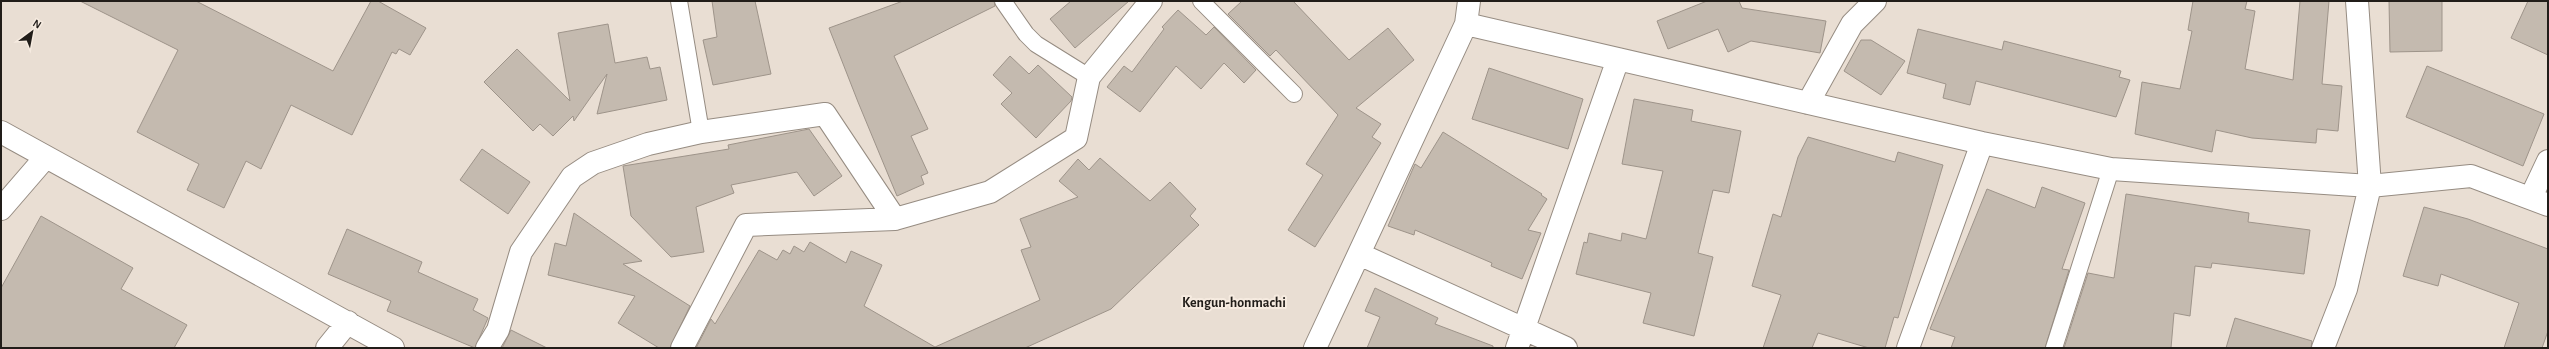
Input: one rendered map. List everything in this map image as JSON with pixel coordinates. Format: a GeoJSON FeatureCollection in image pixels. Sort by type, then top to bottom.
{"type":"FeatureCollection","features":[{"type":"Feature","properties":{"kind":"street"},"geometry":{"type":"LineString","coordinates":[[682,348],[746,225],[895,219],[990,192],[1076,138],[1089,77],[1151,1]]}},
{"type":"Feature","properties":{"kind":"street"},"geometry":{"type":"LineString","coordinates":[[1315,348],[1466,24],[1469,1]]}},
{"type":"Feature","properties":{"kind":"street"},"geometry":{"type":"LineString","coordinates":[[1808,103],[1852,24],[1875,1]]}},
{"type":"Feature","properties":{"kind":"street"},"geometry":{"type":"LineString","coordinates":[[2323,348],[2346,289],[2370,186],[2357,1]]}},
{"type":"Feature","properties":{"kind":"street"},"geometry":{"type":"LineString","coordinates":[[1466,24],[1982,143],[2111,169],[2370,186],[2471,176],[2540,201],[2548,161]]}},
{"type":"Feature","properties":{"kind":"street"},"geometry":{"type":"LineString","coordinates":[[1521,339],[1618,59]]}},
{"type":"Feature","properties":{"kind":"street"},"geometry":{"type":"LineString","coordinates":[[487,348],[498,330],[521,252],[572,177],[593,163],[624,152],[701,132],[825,114],[895,219]]}},
{"type":"Feature","properties":{"kind":"street"},"geometry":{"type":"LineString","coordinates":[[1,132],[45,158],[348,322],[393,348]]}},
{"type":"Feature","properties":{"kind":"street"},"geometry":{"type":"LineString","coordinates":[[1908,348],[1982,143]]}},
{"type":"Feature","properties":{"kind":"street"},"geometry":{"type":"LineString","coordinates":[[1,209],[45,158]]}},
{"type":"Feature","properties":{"kind":"street"},"geometry":{"type":"LineString","coordinates":[[1359,254],[1521,339],[1566,348]]}},
{"type":"Feature","properties":{"kind":"street"},"geometry":{"type":"LineString","coordinates":[[327,348],[348,322]]}},
{"type":"Feature","properties":{"kind":"lane"},"geometry":{"type":"LineString","coordinates":[[679,1],[701,132]]}},
{"type":"Feature","properties":{"kind":"lane"},"geometry":{"type":"LineString","coordinates":[[1003,1],[1026,34],[1036,44],[1089,77]]}},
{"type":"Feature","properties":{"kind":"lane"},"geometry":{"type":"LineString","coordinates":[[1201,1],[1294,94]]}},
{"type":"Feature","properties":{"kind":"lane"},"geometry":{"type":"LineString","coordinates":[[2054,348],[2111,169]]}},
{"type":"Feature","properties":{"kind":"building"},"geometry":{"type":"Polygon","coordinates":[[[80,1],[196,1],[333,71],[371,1],[378,1],[426,28],[410,55],[399,49],[396,54],[392,52],[352,135],[291,105],[261,169],[246,161],[224,208],[187,190],[199,164],[137,132],[178,50],[80,1]]]}},
{"type":"Feature","properties":{"kind":"building"},"geometry":{"type":"Polygon","coordinates":[[[712,1],[755,1],[771,74],[713,85],[703,40],[717,37],[712,1]]]}},
{"type":"Feature","properties":{"kind":"building"},"geometry":{"type":"Polygon","coordinates":[[[903,1],[994,1],[995,6],[894,56],[928,129],[911,136],[928,173],[921,176],[924,184],[897,196],[829,28],[903,1]]]}},
{"type":"Feature","properties":{"kind":"building"},"geometry":{"type":"Polygon","coordinates":[[[1071,1],[1129,1],[1075,48],[1050,19],[1071,1]]]}},
{"type":"Feature","properties":{"kind":"building"},"geometry":{"type":"Polygon","coordinates":[[[1242,1],[1293,1],[1349,60],[1388,28],[1414,60],[1356,108],[1381,124],[1372,137],[1381,143],[1315,247],[1288,230],[1323,175],[1306,164],[1338,115],[1276,50],[1270,56],[1228,14],[1242,1]]]}},
{"type":"Feature","properties":{"kind":"building"},"geometry":{"type":"Polygon","coordinates":[[[1707,1],[1739,1],[1742,8],[1826,21],[1820,53],[1751,41],[1728,52],[1718,29],[1668,49],[1657,21],[1707,1]]]}},
{"type":"Feature","properties":{"kind":"building"},"geometry":{"type":"Polygon","coordinates":[[[2193,1],[2247,1],[2245,9],[2255,11],[2245,69],[2293,80],[2300,1],[2329,1],[2322,84],[2342,86],[2338,131],[2317,129],[2316,143],[2252,138],[2216,130],[2212,152],[2135,134],[2142,82],[2180,89],[2192,31],[2188,30],[2193,1]]]}},
{"type":"Feature","properties":{"kind":"building"},"geometry":{"type":"Polygon","coordinates":[[[2389,1],[2442,1],[2442,51],[2390,52],[2389,1]]]}},
{"type":"Feature","properties":{"kind":"building"},"geometry":{"type":"Polygon","coordinates":[[[2528,1],[2548,1],[2548,55],[2511,38],[2528,1]]]}},
{"type":"Feature","properties":{"kind":"building"},"geometry":{"type":"Polygon","coordinates":[[[1178,10],[1206,35],[1214,27],[1256,70],[1244,83],[1224,63],[1201,89],[1176,66],[1140,112],[1107,87],[1124,66],[1132,72],[1164,29],[1162,27],[1178,10]]]}},
{"type":"Feature","properties":{"kind":"building"},"geometry":{"type":"Polygon","coordinates":[[[608,24],[615,63],[647,57],[650,69],[660,67],[667,100],[597,114],[607,74],[574,121],[573,116],[553,136],[540,124],[533,131],[484,82],[517,49],[570,101],[558,33],[608,24]]]}},
{"type":"Feature","properties":{"kind":"building"},"geometry":{"type":"Polygon","coordinates":[[[1918,29],[2002,50],[2004,41],[2121,71],[2119,77],[2130,80],[2116,117],[1976,81],[1970,105],[1943,98],[1946,84],[1907,73],[1918,29]]]}},
{"type":"Feature","properties":{"kind":"building"},"geometry":{"type":"Polygon","coordinates":[[[1861,40],[1871,40],[1905,61],[1881,95],[1844,71],[1861,40]]]}},
{"type":"Feature","properties":{"kind":"building"},"geometry":{"type":"Polygon","coordinates":[[[1010,56],[1029,74],[1038,65],[1072,97],[1071,101],[1036,138],[1001,104],[1012,93],[993,75],[1010,56]]]}},
{"type":"Feature","properties":{"kind":"building"},"geometry":{"type":"Polygon","coordinates":[[[2427,66],[2544,114],[2523,166],[2406,117],[2427,66]]]}},
{"type":"Feature","properties":{"kind":"building"},"geometry":{"type":"Polygon","coordinates":[[[1489,68],[1583,99],[1568,149],[1472,119],[1489,68]]]}},
{"type":"Feature","properties":{"kind":"building"},"geometry":{"type":"Polygon","coordinates":[[[1634,99],[1693,110],[1691,121],[1741,131],[1729,193],[1713,190],[1698,253],[1713,257],[1694,336],[1643,323],[1651,293],[1576,274],[1584,242],[1587,243],[1589,233],[1621,241],[1622,233],[1646,239],[1663,171],[1622,164],[1634,99]]]}},
{"type":"Feature","properties":{"kind":"building"},"geometry":{"type":"Polygon","coordinates":[[[809,129],[842,176],[814,196],[797,172],[731,185],[734,193],[696,207],[704,252],[671,257],[631,216],[623,166],[729,149],[728,145],[809,129]]]}},
{"type":"Feature","properties":{"kind":"building"},"geometry":{"type":"Polygon","coordinates":[[[1443,132],[1542,194],[1541,195],[1547,199],[1528,230],[1541,233],[1522,279],[1491,266],[1492,263],[1415,230],[1414,235],[1388,226],[1415,164],[1421,168],[1443,132]]]}},
{"type":"Feature","properties":{"kind":"building"},"geometry":{"type":"Polygon","coordinates":[[[1808,137],[1895,162],[1898,152],[1943,165],[1898,318],[1894,317],[1885,348],[1869,348],[1818,333],[1812,348],[1763,348],[1781,295],[1752,286],[1773,214],[1781,217],[1798,157],[1808,137]]]}},
{"type":"Feature","properties":{"kind":"building"},"geometry":{"type":"Polygon","coordinates":[[[482,149],[530,182],[508,214],[460,180],[482,149]]]}},
{"type":"Feature","properties":{"kind":"building"},"geometry":{"type":"Polygon","coordinates":[[[1100,158],[1150,201],[1170,182],[1196,209],[1190,216],[1199,225],[1111,309],[1025,348],[696,348],[711,319],[715,324],[759,250],[777,260],[783,250],[790,254],[794,246],[804,252],[810,242],[846,263],[851,251],[882,265],[864,306],[935,347],[1040,300],[1021,250],[1031,247],[1020,219],[1078,197],[1059,181],[1078,159],[1089,170],[1100,158]]]}},
{"type":"Feature","properties":{"kind":"building"},"geometry":{"type":"Polygon","coordinates":[[[2042,187],[2085,203],[2062,269],[2069,270],[2045,348],[1951,348],[1955,337],[1930,329],[1987,189],[2035,208],[2042,187]]]}},
{"type":"Feature","properties":{"kind":"building"},"geometry":{"type":"Polygon","coordinates":[[[2126,194],[2249,213],[2248,222],[2310,230],[2304,274],[2212,263],[2211,268],[2195,266],[2190,316],[2174,313],[2171,348],[2064,348],[2088,273],[2114,278],[2126,194]]]}},
{"type":"Feature","properties":{"kind":"building"},"geometry":{"type":"Polygon","coordinates":[[[2424,207],[2468,219],[2548,249],[2548,331],[2542,348],[2504,348],[2519,303],[2441,274],[2438,286],[2403,276],[2424,207]]]}},
{"type":"Feature","properties":{"kind":"building"},"geometry":{"type":"Polygon","coordinates":[[[574,213],[642,261],[623,264],[690,306],[670,348],[659,348],[618,323],[635,296],[548,275],[555,243],[566,246],[574,213]]]}},
{"type":"Feature","properties":{"kind":"building"},"geometry":{"type":"Polygon","coordinates":[[[41,216],[133,268],[121,289],[187,325],[174,348],[1,348],[1,288],[41,216]]]}},
{"type":"Feature","properties":{"kind":"building"},"geometry":{"type":"Polygon","coordinates":[[[347,229],[422,262],[418,272],[478,299],[473,310],[488,318],[475,348],[387,311],[391,301],[328,274],[347,229]]]}},
{"type":"Feature","properties":{"kind":"building"},"geometry":{"type":"Polygon","coordinates":[[[1375,288],[1438,318],[1435,324],[1493,346],[1493,348],[1367,348],[1380,317],[1365,311],[1375,288]]]}},
{"type":"Feature","properties":{"kind":"building"},"geometry":{"type":"Polygon","coordinates":[[[2235,318],[2312,341],[2311,348],[2226,348],[2235,318]]]}},
{"type":"Feature","properties":{"kind":"building"},"geometry":{"type":"Polygon","coordinates":[[[511,330],[547,348],[502,348],[511,330]]]}},
{"type":"Feature","properties":{"kind":"district","name":"Kengun-honmachi"},"geometry":{"type":"Point","coordinates":[1234,303]}}]}
